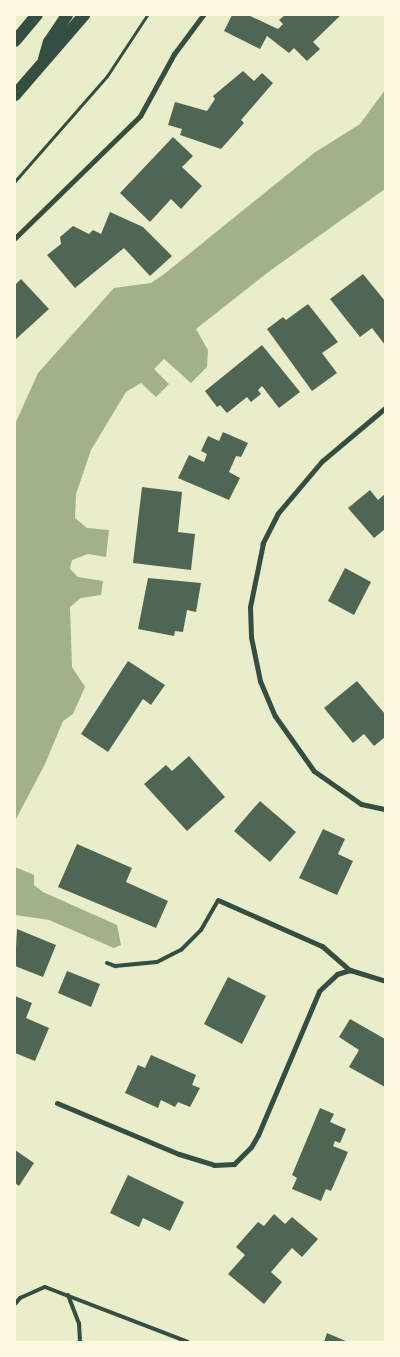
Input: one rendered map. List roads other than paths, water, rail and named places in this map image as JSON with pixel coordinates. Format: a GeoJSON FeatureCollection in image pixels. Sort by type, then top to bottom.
{"type":"FeatureCollection","features":[{"type":"Feature","properties":{"kind":"main road"},"geometry":{"type":"LineString","coordinates":[[15,41],[37,15]]}},
{"type":"Feature","properties":{"kind":"main road"},"geometry":{"type":"LineString","coordinates":[[42,64],[49,42],[67,15]]}},
{"type":"Feature","properties":{"kind":"main road"},"geometry":{"type":"LineString","coordinates":[[15,95],[84,15]]}},
{"type":"Feature","properties":{"kind":"street"},"geometry":{"type":"LineString","coordinates":[[15,238],[140,116],[174,54],[203,15]]}},
{"type":"Feature","properties":{"kind":"street"},"geometry":{"type":"LineString","coordinates":[[385,408],[322,461],[278,513],[263,543],[250,607],[251,638],[260,681],[275,716],[314,771],[361,804],[385,809]]}},
{"type":"Feature","properties":{"kind":"street"},"geometry":{"type":"LineString","coordinates":[[218,900],[322,946],[350,970],[385,981]]}},
{"type":"Feature","properties":{"kind":"street"},"geometry":{"type":"LineString","coordinates":[[57,1103],[185,1157],[214,1165],[234,1164],[251,1147],[258,1135],[315,998],[328,980],[350,970]]}},
{"type":"Feature","properties":{"kind":"lane"},"geometry":{"type":"LineString","coordinates":[[107,963],[115,966],[157,962],[181,950],[201,930],[218,900]]}},
{"type":"Feature","properties":{"kind":"lane"},"geometry":{"type":"LineString","coordinates":[[15,1304],[20,1298],[45,1287],[188,1342]]}},
{"type":"Feature","properties":{"kind":"lane"},"geometry":{"type":"LineString","coordinates":[[68,1295],[79,1323],[80,1342]]}}]}
